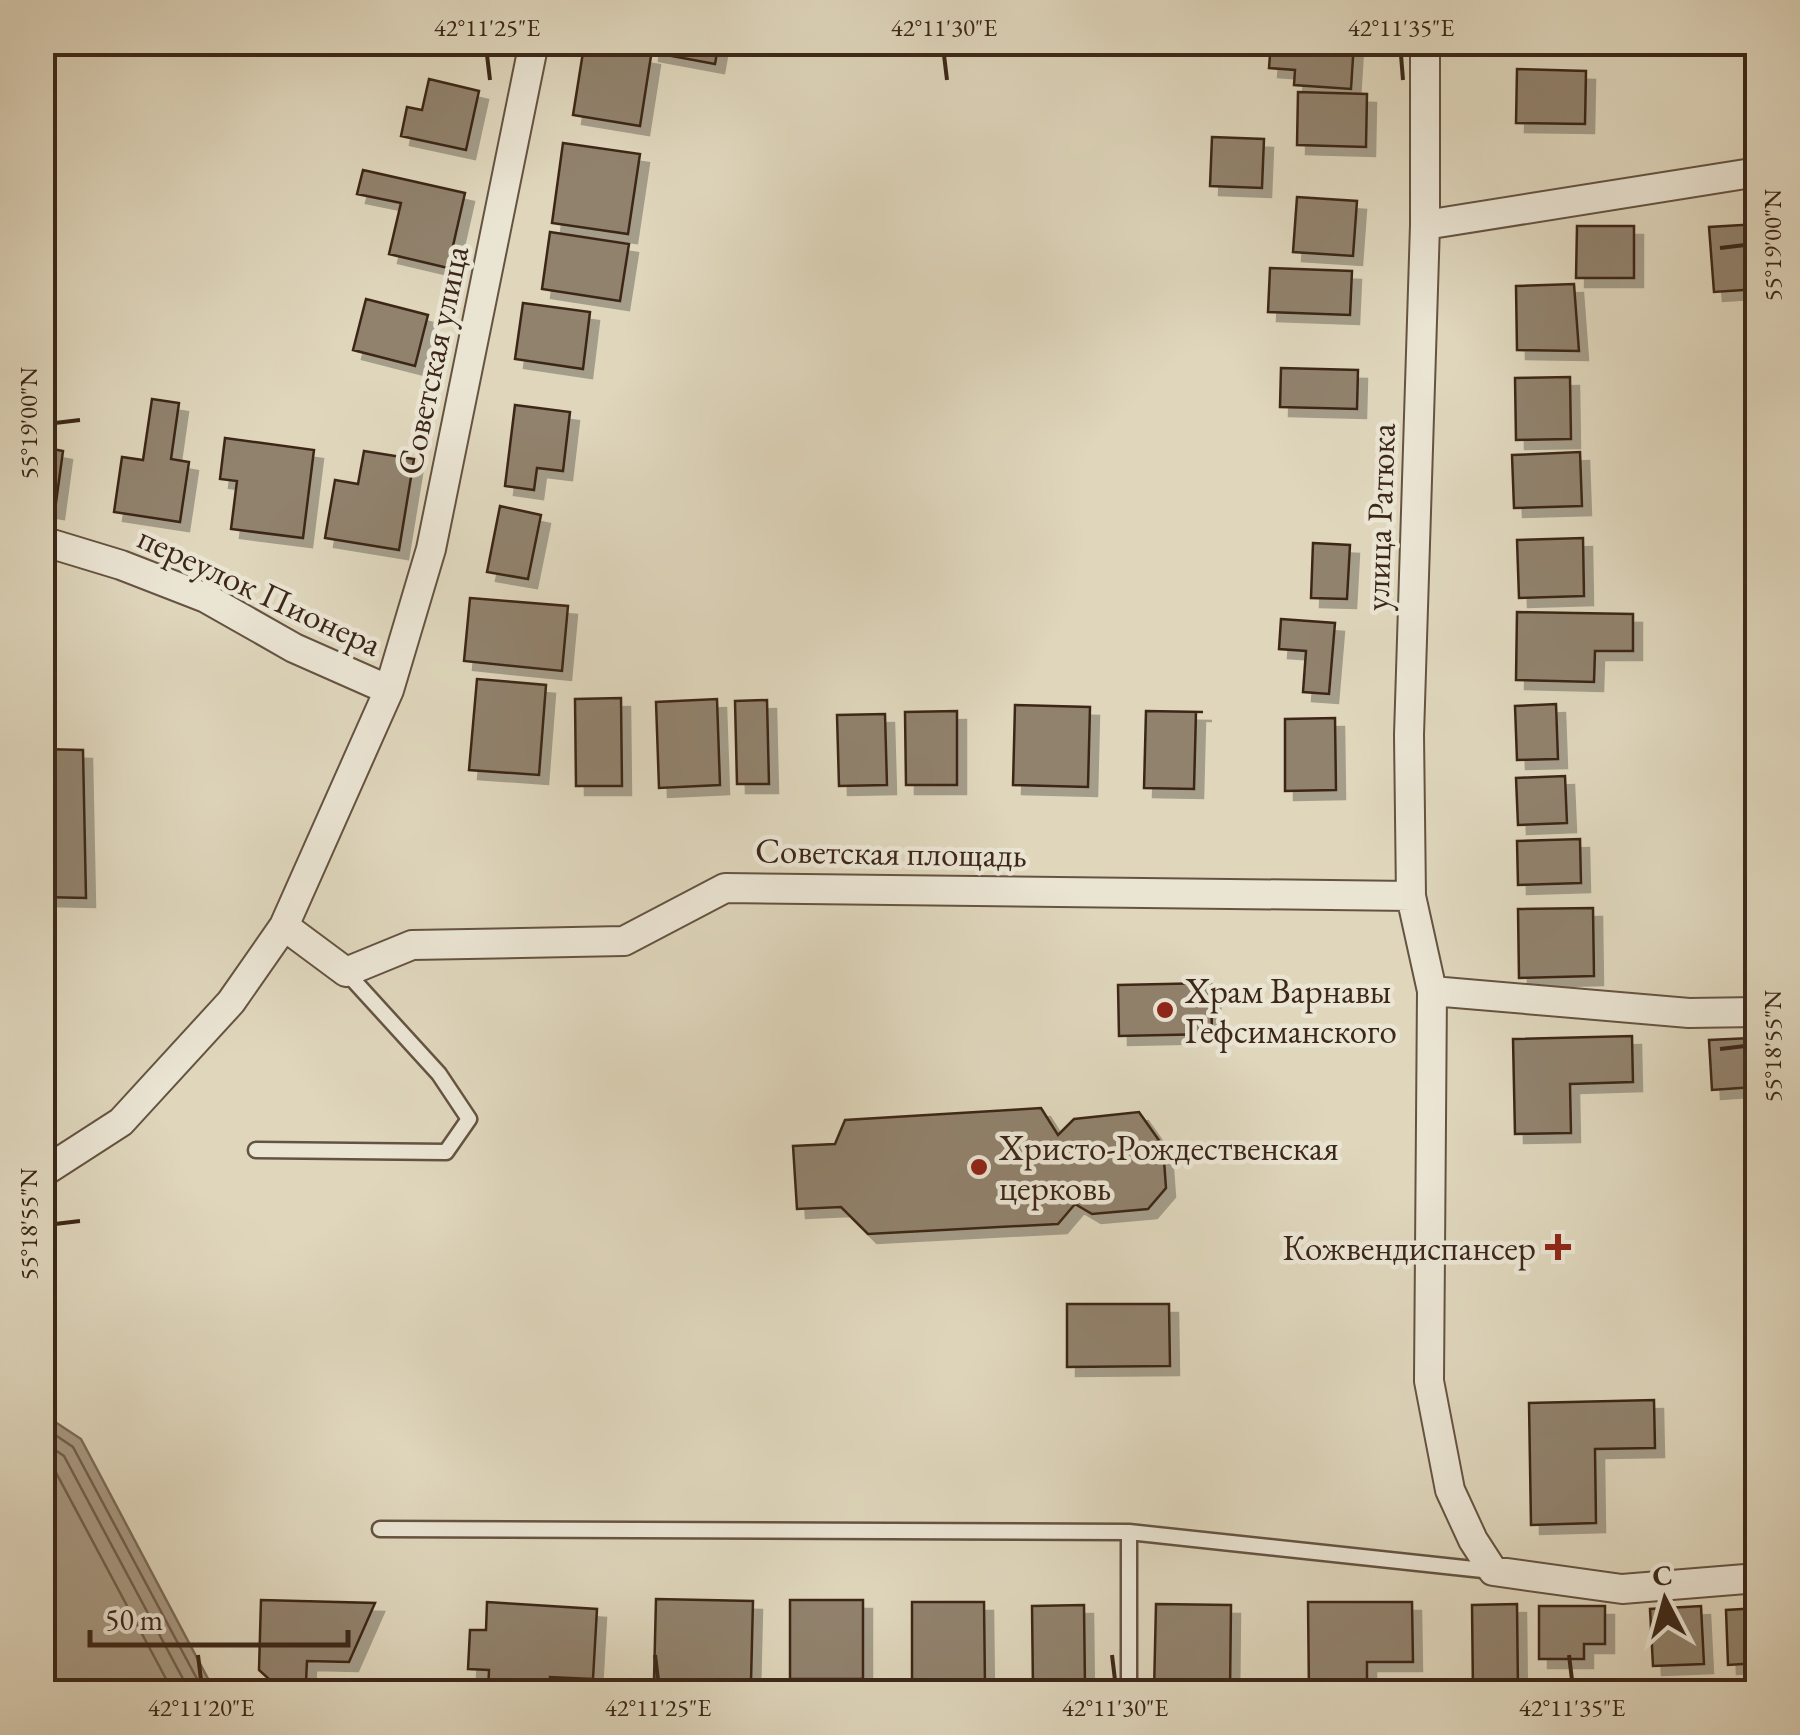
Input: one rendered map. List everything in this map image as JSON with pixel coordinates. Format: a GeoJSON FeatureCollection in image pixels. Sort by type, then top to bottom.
{"type":"FeatureCollection","features":[{"type":"Feature","properties":{"kind":"street","name":"Советская улица"},"geometry":{"type":"LineString","coordinates":[[42,1173],[121,1122],[231,1002],[284,926],[389,690],[431,549],[534,42]]}},
{"type":"Feature","properties":{"kind":"street","name":"улица Ратюка"},"geometry":{"type":"LineString","coordinates":[[1425,42],[1426,225],[1409,736],[1411,896],[1432,992]]}},
{"type":"Feature","properties":{"kind":"street"},"geometry":{"type":"LineString","coordinates":[[1426,225],[1758,172]]}},
{"type":"Feature","properties":{"kind":"street","name":"переулок Пионера"},"geometry":{"type":"LineString","coordinates":[[42,540],[206,598],[294,648],[389,690]]}},
{"type":"Feature","properties":{"kind":"street","name":"Советская площадь"},"geometry":{"type":"LineString","coordinates":[[346,972],[412,945],[624,941],[725,888],[1411,896]]}},
{"type":"Feature","properties":{"kind":"street"},"geometry":{"type":"LineString","coordinates":[[284,926],[346,972]]}},
{"type":"Feature","properties":{"kind":"street"},"geometry":{"type":"LineString","coordinates":[[1758,1012],[1689,1013],[1432,992],[1429,1380],[1450,1490],[1472,1540],[1493,1571],[1622,1589],[1758,1578]]}},
{"type":"Feature","properties":{"kind":"lane"},"geometry":{"type":"LineString","coordinates":[[256,1150],[446,1152],[469,1119],[439,1074],[346,972]]}},
{"type":"Feature","properties":{"kind":"lane"},"geometry":{"type":"LineString","coordinates":[[380,1529],[1129,1532],[1493,1571]]}},
{"type":"Feature","properties":{"kind":"lane"},"geometry":{"type":"LineString","coordinates":[[1129,1532],[1129,1692]]}},
{"type":"Feature","properties":{"kind":"water"},"geometry":{"type":"Polygon","coordinates":[[[43,1414],[81,1439],[215,1692],[43,1692],[43,1414]]]}},
{"type":"Feature","properties":{"kind":"building"},"geometry":{"type":"Polygon","coordinates":[[[651,42],[719,42],[715,64],[650,52],[651,42]]]}},
{"type":"Feature","properties":{"kind":"building"},"geometry":{"type":"Polygon","coordinates":[[[1271,42],[1354,42],[1351,89],[1294,85],[1295,70],[1269,68],[1271,42]]]}},
{"type":"Feature","properties":{"kind":"building"},"geometry":{"type":"Polygon","coordinates":[[[584,46],[651,56],[640,126],[573,115],[584,46]]]}},
{"type":"Feature","properties":{"kind":"building"},"geometry":{"type":"Polygon","coordinates":[[[1517,69],[1586,71],[1585,124],[1516,123],[1517,69]]]}},
{"type":"Feature","properties":{"kind":"building"},"geometry":{"type":"Polygon","coordinates":[[[429,79],[479,91],[466,150],[401,136],[407,107],[422,110],[429,79]]]}},
{"type":"Feature","properties":{"kind":"building"},"geometry":{"type":"Polygon","coordinates":[[[1298,92],[1367,94],[1366,147],[1297,145],[1298,92]]]}},
{"type":"Feature","properties":{"kind":"building"},"geometry":{"type":"Polygon","coordinates":[[[1212,137],[1264,139],[1262,188],[1210,186],[1212,137]]]}},
{"type":"Feature","properties":{"kind":"building"},"geometry":{"type":"Polygon","coordinates":[[[563,143],[640,154],[628,234],[552,223],[563,143]]]}},
{"type":"Feature","properties":{"kind":"building"},"geometry":{"type":"Polygon","coordinates":[[[363,170],[465,193],[448,268],[389,254],[401,203],[357,194],[363,170]]]}},
{"type":"Feature","properties":{"kind":"building"},"geometry":{"type":"Polygon","coordinates":[[[1297,197],[1357,201],[1353,256],[1293,252],[1297,197]]]}},
{"type":"Feature","properties":{"kind":"building"},"geometry":{"type":"Polygon","coordinates":[[[1758,224],[1758,289],[1714,292],[1709,227],[1758,224]]]}},
{"type":"Feature","properties":{"kind":"building"},"geometry":{"type":"Polygon","coordinates":[[[1577,226],[1634,226],[1634,278],[1576,278],[1577,226]]]}},
{"type":"Feature","properties":{"kind":"building"},"geometry":{"type":"Polygon","coordinates":[[[550,232],[629,244],[620,301],[542,289],[550,232]]]}},
{"type":"Feature","properties":{"kind":"building"},"geometry":{"type":"Polygon","coordinates":[[[1270,268],[1352,271],[1350,315],[1268,312],[1270,268]]]}},
{"type":"Feature","properties":{"kind":"building"},"geometry":{"type":"Polygon","coordinates":[[[1574,284],[1579,351],[1517,350],[1516,286],[1574,284]]]}},
{"type":"Feature","properties":{"kind":"building"},"geometry":{"type":"Polygon","coordinates":[[[366,299],[428,315],[415,366],[353,350],[366,299]]]}},
{"type":"Feature","properties":{"kind":"building"},"geometry":{"type":"Polygon","coordinates":[[[523,303],[590,312],[583,369],[515,359],[523,303]]]}},
{"type":"Feature","properties":{"kind":"building"},"geometry":{"type":"Polygon","coordinates":[[[1281,368],[1358,370],[1357,409],[1280,407],[1281,368]]]}},
{"type":"Feature","properties":{"kind":"building"},"geometry":{"type":"Polygon","coordinates":[[[1570,377],[1571,439],[1516,440],[1515,378],[1570,377]]]}},
{"type":"Feature","properties":{"kind":"building"},"geometry":{"type":"Polygon","coordinates":[[[152,399],[179,403],[171,459],[189,462],[180,522],[114,512],[122,457],[143,460],[152,399]]]}},
{"type":"Feature","properties":{"kind":"building"},"geometry":{"type":"Polygon","coordinates":[[[515,405],[570,412],[563,471],[537,468],[534,490],[505,486],[515,405]]]}},
{"type":"Feature","properties":{"kind":"building"},"geometry":{"type":"Polygon","coordinates":[[[225,438],[314,450],[303,538],[231,529],[237,481],[220,479],[225,438]]]}},
{"type":"Feature","properties":{"kind":"building"},"geometry":{"type":"Polygon","coordinates":[[[42,447],[63,451],[55,510],[42,508],[42,447]]]}},
{"type":"Feature","properties":{"kind":"building"},"geometry":{"type":"Polygon","coordinates":[[[364,451],[414,459],[399,550],[325,538],[335,480],[358,484],[364,451]]]}},
{"type":"Feature","properties":{"kind":"building"},"geometry":{"type":"Polygon","coordinates":[[[1580,452],[1582,506],[1514,508],[1512,455],[1580,452]]]}},
{"type":"Feature","properties":{"kind":"building"},"geometry":{"type":"Polygon","coordinates":[[[500,506],[541,515],[528,579],[487,572],[500,506]]]}},
{"type":"Feature","properties":{"kind":"building"},"geometry":{"type":"Polygon","coordinates":[[[1583,538],[1584,596],[1519,598],[1517,540],[1583,538]]]}},
{"type":"Feature","properties":{"kind":"building"},"geometry":{"type":"Polygon","coordinates":[[[1313,543],[1350,545],[1347,599],[1311,598],[1313,543]]]}},
{"type":"Feature","properties":{"kind":"building"},"geometry":{"type":"Polygon","coordinates":[[[470,598],[568,606],[562,671],[464,661],[470,598]]]}},
{"type":"Feature","properties":{"kind":"building"},"geometry":{"type":"Polygon","coordinates":[[[1517,612],[1633,614],[1633,651],[1595,651],[1594,682],[1516,680],[1517,612]]]}},
{"type":"Feature","properties":{"kind":"building"},"geometry":{"type":"Polygon","coordinates":[[[1281,619],[1335,623],[1329,694],[1303,692],[1306,651],[1279,649],[1281,619]]]}},
{"type":"Feature","properties":{"kind":"building"},"geometry":{"type":"Polygon","coordinates":[[[477,679],[546,685],[539,775],[469,770],[477,679]]]}},
{"type":"Feature","properties":{"kind":"building"},"geometry":{"type":"Polygon","coordinates":[[[621,698],[622,786],[576,786],[575,699],[621,698]]]}},
{"type":"Feature","properties":{"kind":"building"},"geometry":{"type":"Polygon","coordinates":[[[717,699],[720,785],[659,788],[656,702],[717,699]]]}},
{"type":"Feature","properties":{"kind":"building"},"geometry":{"type":"Polygon","coordinates":[[[767,700],[769,784],[737,784],[735,701],[767,700]]]}},
{"type":"Feature","properties":{"kind":"building"},"geometry":{"type":"Polygon","coordinates":[[[1556,704],[1558,759],[1517,760],[1515,706],[1556,704]]]}},
{"type":"Feature","properties":{"kind":"building"},"geometry":{"type":"Polygon","coordinates":[[[1015,705],[1090,707],[1088,787],[1013,785],[1015,705]]]}},
{"type":"Feature","properties":{"kind":"building"},"geometry":{"type":"Polygon","coordinates":[[[957,711],[957,785],[906,785],[905,712],[957,711]]]}},
{"type":"Feature","properties":{"kind":"building"},"geometry":{"type":"Polygon","coordinates":[[[1146,711],[1203,712],[1196,712],[1194,789],[1144,788],[1146,711]]]}},
{"type":"Feature","properties":{"kind":"building"},"geometry":{"type":"Polygon","coordinates":[[[885,714],[887,785],[839,786],[837,715],[885,714]]]}},
{"type":"Feature","properties":{"kind":"building"},"geometry":{"type":"Polygon","coordinates":[[[1335,718],[1336,790],[1285,791],[1285,719],[1335,718]]]}},
{"type":"Feature","properties":{"kind":"building"},"geometry":{"type":"Polygon","coordinates":[[[42,749],[83,750],[86,898],[42,897],[42,749]]]}},
{"type":"Feature","properties":{"kind":"building"},"geometry":{"type":"Polygon","coordinates":[[[1565,776],[1567,823],[1518,825],[1516,778],[1565,776]]]}},
{"type":"Feature","properties":{"kind":"building"},"geometry":{"type":"Polygon","coordinates":[[[1580,839],[1581,883],[1518,885],[1517,841],[1580,839]]]}},
{"type":"Feature","properties":{"kind":"building"},"geometry":{"type":"Polygon","coordinates":[[[1593,908],[1594,976],[1519,978],[1518,909],[1593,908]]]}},
{"type":"Feature","properties":{"kind":"building","name":"Храм Варнавы Гефсиманского"},"geometry":{"type":"Polygon","coordinates":[[[1211,983],[1212,1034],[1119,1036],[1118,985],[1211,983]]]}},
{"type":"Feature","properties":{"kind":"building"},"geometry":{"type":"Polygon","coordinates":[[[1632,1036],[1633,1082],[1570,1084],[1571,1133],[1515,1134],[1513,1039],[1632,1036]]]}},
{"type":"Feature","properties":{"kind":"building"},"geometry":{"type":"Polygon","coordinates":[[[1751,1038],[1754,1087],[1712,1090],[1709,1040],[1751,1038]]]}},
{"type":"Feature","properties":{"kind":"building","name":"Христо-Рождественская церковь"},"geometry":{"type":"Polygon","coordinates":[[[1041,1108],[1058,1135],[1074,1119],[1139,1112],[1163,1146],[1166,1188],[1148,1209],[1092,1214],[1075,1204],[1058,1224],[868,1234],[841,1207],[797,1209],[793,1146],[835,1144],[845,1120],[1041,1108]]]}},
{"type":"Feature","properties":{"kind":"building"},"geometry":{"type":"Polygon","coordinates":[[[1067,1304],[1169,1304],[1170,1366],[1067,1367],[1067,1304]]]}},
{"type":"Feature","properties":{"kind":"building"},"geometry":{"type":"Polygon","coordinates":[[[1654,1400],[1655,1448],[1595,1449],[1596,1523],[1531,1525],[1529,1403],[1654,1400]]]}},
{"type":"Feature","properties":{"kind":"building"},"geometry":{"type":"Polygon","coordinates":[[[656,1599],[753,1601],[751,1682],[654,1680],[656,1599]]]}},
{"type":"Feature","properties":{"kind":"building"},"geometry":{"type":"Polygon","coordinates":[[[261,1600],[375,1603],[349,1662],[307,1661],[306,1682],[325,1682],[325,1692],[283,1692],[259,1670],[261,1600]]]}},
{"type":"Feature","properties":{"kind":"building"},"geometry":{"type":"Polygon","coordinates":[[[790,1600],[863,1600],[863,1679],[790,1679],[790,1600]]]}},
{"type":"Feature","properties":{"kind":"building"},"geometry":{"type":"Polygon","coordinates":[[[487,1602],[597,1609],[593,1679],[550,1677],[549,1692],[488,1692],[489,1670],[468,1669],[470,1630],[486,1630],[487,1602]]]}},
{"type":"Feature","properties":{"kind":"building"},"geometry":{"type":"Polygon","coordinates":[[[912,1602],[984,1602],[985,1686],[912,1686],[912,1602]]]}},
{"type":"Feature","properties":{"kind":"building"},"geometry":{"type":"Polygon","coordinates":[[[1308,1602],[1412,1602],[1413,1662],[1367,1662],[1367,1692],[1309,1692],[1308,1602]]]}},
{"type":"Feature","properties":{"kind":"building"},"geometry":{"type":"Polygon","coordinates":[[[1156,1604],[1231,1605],[1230,1692],[1154,1692],[1156,1604]]]}},
{"type":"Feature","properties":{"kind":"building"},"geometry":{"type":"Polygon","coordinates":[[[1517,1604],[1518,1692],[1473,1692],[1472,1605],[1517,1604]]]}},
{"type":"Feature","properties":{"kind":"building"},"geometry":{"type":"Polygon","coordinates":[[[1084,1605],[1085,1688],[1033,1689],[1032,1606],[1084,1605]]]}},
{"type":"Feature","properties":{"kind":"building"},"geometry":{"type":"Polygon","coordinates":[[[1539,1606],[1605,1606],[1605,1644],[1584,1644],[1584,1659],[1539,1659],[1539,1606]]]}},
{"type":"Feature","properties":{"kind":"building"},"geometry":{"type":"Polygon","coordinates":[[[1701,1606],[1704,1664],[1653,1666],[1650,1609],[1701,1606]]]}},
{"type":"Feature","properties":{"kind":"building"},"geometry":{"type":"Polygon","coordinates":[[[1758,1608],[1758,1663],[1728,1665],[1726,1610],[1758,1608]]]}},
{"type":"Feature","properties":{"kind":"place","name":"Храм Варнавы Гефсиманского"},"geometry":{"type":"Point","coordinates":[1165,1010]}},
{"type":"Feature","properties":{"kind":"place","name":"Христо-Рождественская церковь"},"geometry":{"type":"Point","coordinates":[979,1167]}},
{"type":"Feature","properties":{"kind":"place","name":"Кожвендиспансер"},"geometry":{"type":"Point","coordinates":[1558,1247]}}]}
